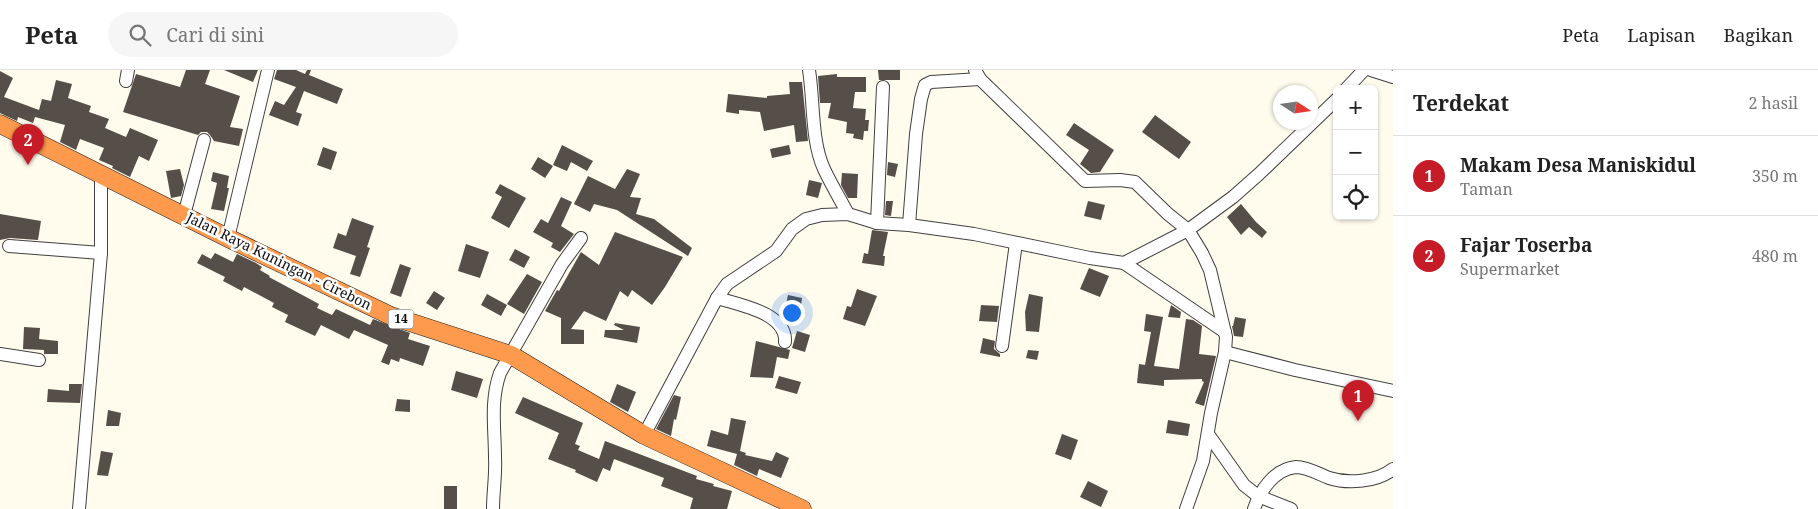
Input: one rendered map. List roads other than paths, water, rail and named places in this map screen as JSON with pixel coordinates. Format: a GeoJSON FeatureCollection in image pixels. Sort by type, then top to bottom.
{"type":"FeatureCollection","features":[{"type":"Feature","properties":{"kind":"highway","name":"Jalan Raya Kuningan - Cirebon"},"geometry":{"type":"LineString","coordinates":[[0,124],[228,238],[391,316],[511,355],[644,435],[802,509]]}},
{"type":"Feature","properties":{"kind":"street"},"geometry":{"type":"LineString","coordinates":[[228,238],[268,70]]}},
{"type":"Feature","properties":{"kind":"street"},"geometry":{"type":"LineString","coordinates":[[809,70],[813,94],[815,129],[824,169],[848,214]]}},
{"type":"Feature","properties":{"kind":"street"},"geometry":{"type":"LineString","coordinates":[[1350,85],[1364,70]]}},
{"type":"Feature","properties":{"kind":"street"},"geometry":{"type":"LineString","coordinates":[[1371,70],[1393,77]]}},
{"type":"Feature","properties":{"kind":"street"},"geometry":{"type":"LineString","coordinates":[[910,225],[917,126],[920,99],[925,86],[931,82],[977,75],[1085,181],[1120,180],[1135,182],[1168,214],[1188,230],[1210,270],[1226,337],[1225,352],[1203,461],[1186,509]]}},
{"type":"Feature","properties":{"kind":"street"},"geometry":{"type":"LineString","coordinates":[[877,223],[883,87]]}},
{"type":"Feature","properties":{"kind":"street"},"geometry":{"type":"LineString","coordinates":[[1124,264],[1188,230],[1233,197],[1333,103]]}},
{"type":"Feature","properties":{"kind":"street"},"geometry":{"type":"LineString","coordinates":[[184,215],[204,140]]}},
{"type":"Feature","properties":{"kind":"street"},"geometry":{"type":"LineString","coordinates":[[79,509],[101,254],[101,174]]}},
{"type":"Feature","properties":{"kind":"street"},"geometry":{"type":"LineString","coordinates":[[644,435],[717,298],[727,284],[776,251],[792,229],[806,219],[822,215],[848,214],[877,223],[910,225],[974,234],[1124,264],[1225,332]]}},
{"type":"Feature","properties":{"kind":"street"},"geometry":{"type":"LineString","coordinates":[[493,509],[496,460],[494,393],[500,373],[562,264],[581,238]]}},
{"type":"Feature","properties":{"kind":"street"},"geometry":{"type":"LineString","coordinates":[[1002,346],[1016,243]]}},
{"type":"Feature","properties":{"kind":"street"},"geometry":{"type":"LineString","coordinates":[[9,246],[101,254]]}},
{"type":"Feature","properties":{"kind":"street"},"geometry":{"type":"LineString","coordinates":[[717,298],[747,307],[778,322],[784,330],[785,342]]}},
{"type":"Feature","properties":{"kind":"street"},"geometry":{"type":"LineString","coordinates":[[1225,352],[1393,391]]}},
{"type":"Feature","properties":{"kind":"street"},"geometry":{"type":"LineString","coordinates":[[0,354],[39,360]]}},
{"type":"Feature","properties":{"kind":"street"},"geometry":{"type":"LineString","coordinates":[[1208,434],[1244,484],[1258,496],[1290,509]]}},
{"type":"Feature","properties":{"kind":"street"},"geometry":{"type":"LineString","coordinates":[[1254,509],[1258,496],[1268,483],[1285,470],[1296,467],[1332,479],[1345,481],[1363,480],[1393,471]]}},
{"type":"Feature","properties":{"kind":"place","name":"Fajar Toserba"},"geometry":{"type":"Point","coordinates":[28,165]}},
{"type":"Feature","properties":{"kind":"place","name":"Makam Desa Maniskidul"},"geometry":{"type":"Point","coordinates":[1358,421]}}]}
